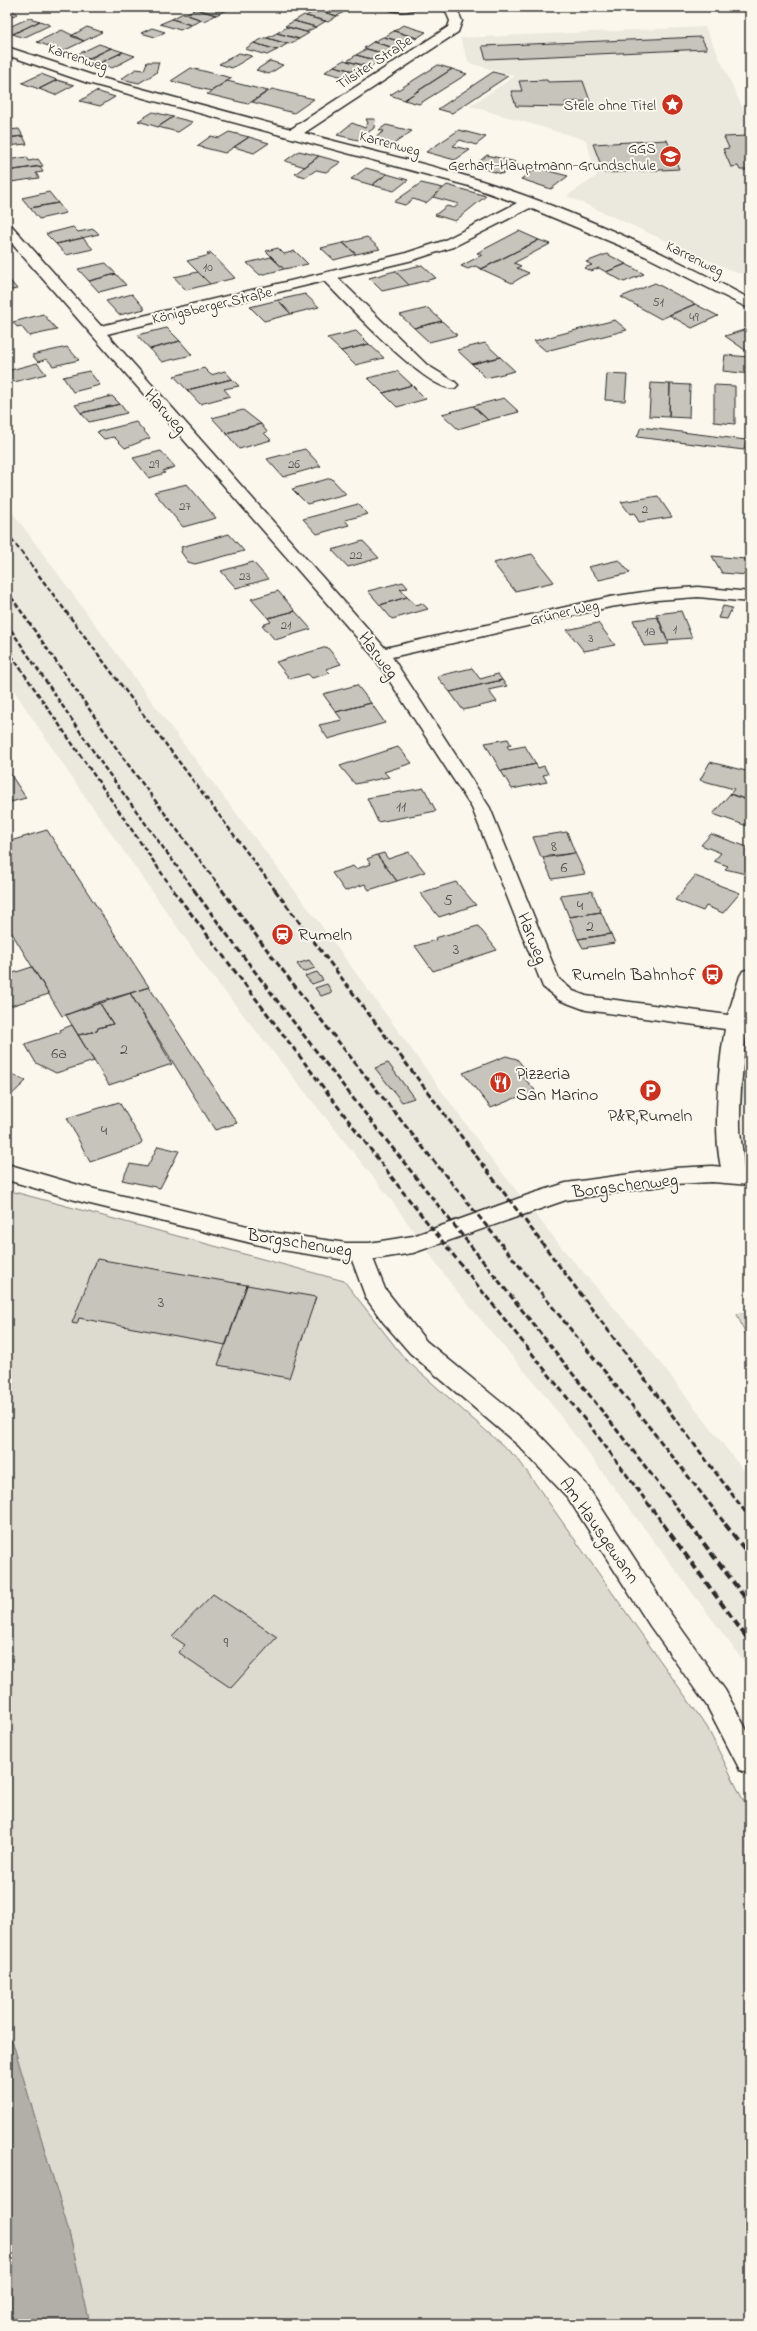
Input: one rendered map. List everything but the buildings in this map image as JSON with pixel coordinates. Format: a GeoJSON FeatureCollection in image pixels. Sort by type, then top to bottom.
{"type":"FeatureCollection","features":[{"type":"Feature","properties":{"kind":"street"},"geometry":{"type":"LineString","coordinates":[[393,7],[411,7]]}},
{"type":"Feature","properties":{"kind":"street","name":"Tilsiter Straße"},"geometry":{"type":"LineString","coordinates":[[292,134],[454,29],[456,21],[450,7]]}},
{"type":"Feature","properties":{"kind":"street","name":"Karrenweg"},"geometry":{"type":"LineString","coordinates":[[7,51],[93,80],[474,183],[529,202],[650,255],[747,301]]}},
{"type":"Feature","properties":{"kind":"street","name":"Königsberger Straße"},"geometry":{"type":"LineString","coordinates":[[96,332],[408,257],[448,244],[529,202]]}},
{"type":"Feature","properties":{"kind":"street","name":"Harweg"},"geometry":{"type":"LineString","coordinates":[[7,229],[96,332],[381,654],[481,808],[550,982],[558,992],[565,997],[586,1003],[737,1023]]}},
{"type":"Feature","properties":{"kind":"street"},"geometry":{"type":"LineString","coordinates":[[328,277],[422,368],[450,385]]}},
{"type":"Feature","properties":{"kind":"street","name":"Grüner Weg"},"geometry":{"type":"LineString","coordinates":[[381,654],[610,602],[657,595],[698,592],[750,598]]}},
{"type":"Feature","properties":{"kind":"street"},"geometry":{"type":"LineString","coordinates":[[742,1176],[729,1143],[732,1061],[737,1023],[750,976]]}},
{"type":"Feature","properties":{"kind":"street","name":"Borgschenweg"},"geometry":{"type":"LineString","coordinates":[[7,1172],[62,1190],[277,1240],[320,1248],[360,1252],[391,1249],[420,1242],[557,1194],[646,1178],[742,1176]]}},
{"type":"Feature","properties":{"kind":"street","name":"Am Hausgewann"},"geometry":{"type":"LineString","coordinates":[[360,1252],[374,1292],[390,1316],[418,1347],[528,1438],[577,1491],[659,1618],[716,1698],[750,1762]]}},
{"type":"Feature","properties":{"kind":"shaded area","name":"GGS Gerhart-Hauptmann-Grundschule"},"geometry":{"type":"Polygon","coordinates":[[[705,27],[750,124],[750,174],[745,174],[750,184],[750,273],[737,273],[567,196],[597,176],[586,140],[470,106],[515,76],[469,63],[460,38],[705,27]]]}},
{"type":"Feature","properties":{"kind":"shaded area"},"geometry":{"type":"Polygon","coordinates":[[[7,505],[176,734],[318,921],[492,1160],[563,1249],[648,1347],[750,1479],[750,1670],[544,1394],[454,1288],[389,1197],[209,972],[72,778],[7,680],[7,505]]]}},
{"type":"Feature","properties":{"kind":"shaded area"},"geometry":{"type":"Polygon","coordinates":[[[7,1190],[344,1281],[405,1359],[518,1459],[707,1727],[750,1814],[750,2324],[90,2324],[69,2232],[12,2040],[7,2038],[7,1190]]]}},
{"type":"Feature","properties":{"kind":"shaded area"},"geometry":{"type":"Polygon","coordinates":[[[750,1311],[750,1345],[737,1314],[750,1311]]]}},
{"type":"Feature","properties":{"kind":"shaded area"},"geometry":{"type":"Polygon","coordinates":[[[7,2038],[12,2040],[69,2232],[90,2324],[7,2324],[7,2038]]]}},
{"type":"Feature","properties":{"kind":"railway"},"geometry":{"type":"LineString","coordinates":[[7,533],[276,891]]}},
{"type":"Feature","properties":{"kind":"railway"},"geometry":{"type":"LineString","coordinates":[[7,591],[124,759],[223,891]]}},
{"type":"Feature","properties":{"kind":"railway"},"geometry":{"type":"LineString","coordinates":[[7,624],[104,767],[195,891]]}},
{"type":"Feature","properties":{"kind":"railway"},"geometry":{"type":"LineString","coordinates":[[7,649],[174,891]]}},
{"type":"Feature","properties":{"kind":"railway"},"geometry":{"type":"LineString","coordinates":[[173,890],[403,1192],[597,1435],[664,1525]]}},
{"type":"Feature","properties":{"kind":"railway"},"geometry":{"type":"LineString","coordinates":[[194,890],[316,1051],[567,1366],[690,1525]]}},
{"type":"Feature","properties":{"kind":"railway"},"geometry":{"type":"LineString","coordinates":[[222,890],[345,1051],[664,1445],[726,1525]]}},
{"type":"Feature","properties":{"kind":"railway"},"geometry":{"type":"LineString","coordinates":[[275,890],[750,1518]]}},
{"type":"Feature","properties":{"kind":"railway"},"geometry":{"type":"LineString","coordinates":[[663,1524],[750,1642]]}},
{"type":"Feature","properties":{"kind":"railway"},"geometry":{"type":"LineString","coordinates":[[689,1524],[750,1604]]}},
{"type":"Feature","properties":{"kind":"railway"},"geometry":{"type":"LineString","coordinates":[[725,1524],[750,1556]]}},
{"type":"Feature","properties":{"kind":"place","name":"Stele ohne Titel"},"geometry":{"type":"Point","coordinates":[672,105]}},
{"type":"Feature","properties":{"kind":"place","name":"GGS Gerhart-Hauptmann-Grundschule"},"geometry":{"type":"Point","coordinates":[671,157]}},
{"type":"Feature","properties":{"kind":"place","name":"Rumeln"},"geometry":{"type":"Point","coordinates":[282,934]}},
{"type":"Feature","properties":{"kind":"place","name":"Rumeln Bahnhof"},"geometry":{"type":"Point","coordinates":[712,974]}},
{"type":"Feature","properties":{"kind":"place","name":"Pizzeria San Marino"},"geometry":{"type":"Point","coordinates":[500,1083]}},
{"type":"Feature","properties":{"kind":"place","name":"P&R,Rumeln"},"geometry":{"type":"Point","coordinates":[650,1090]}}]}
